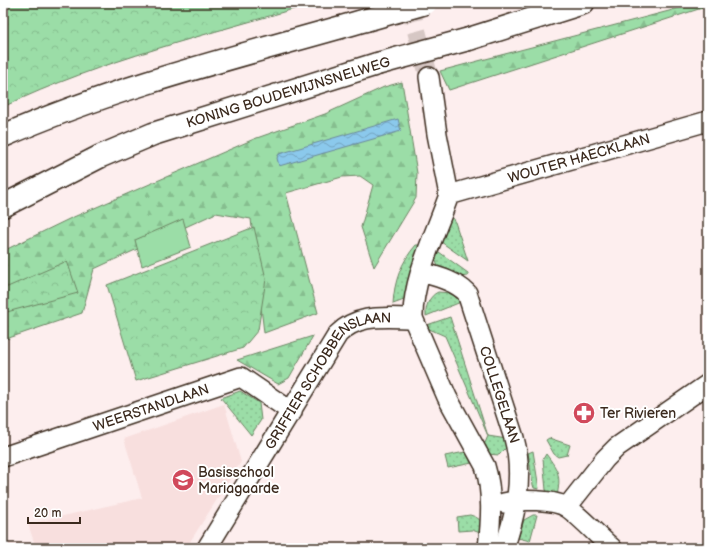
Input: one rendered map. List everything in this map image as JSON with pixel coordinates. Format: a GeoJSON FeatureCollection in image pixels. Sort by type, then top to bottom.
{"type":"FeatureCollection","features":[{"type":"Feature","properties":{"kind":"highway"},"geometry":{"type":"LineString","coordinates":[[3,136],[88,102],[227,59],[426,3]]}},
{"type":"Feature","properties":{"kind":"highway","name":"KONING BOUDEWIJNSNELWEG"},"geometry":{"type":"LineString","coordinates":[[3,206],[101,156],[153,134],[377,64],[469,39],[583,3]]}},
{"type":"Feature","properties":{"kind":"street"},"geometry":{"type":"LineString","coordinates":[[429,77],[437,134],[449,195],[415,294],[413,318],[447,397],[486,466],[489,478],[491,506],[488,548]]}},
{"type":"Feature","properties":{"kind":"street","name":"WOUTER HAECKLAAN"},"geometry":{"type":"LineString","coordinates":[[449,195],[708,122]]}},
{"type":"Feature","properties":{"kind":"street","name":"COLLEGELAAN"},"geometry":{"type":"LineString","coordinates":[[422,272],[460,286],[472,303],[518,454],[520,482],[517,500],[504,548]]}},
{"type":"Feature","properties":{"kind":"street","name":"GRIFFIER SCHOBBENSLAAN"},"geometry":{"type":"LineString","coordinates":[[207,548],[292,412],[332,343],[346,326],[354,321],[366,318],[413,318]]}},
{"type":"Feature","properties":{"kind":"street","name":"WEERSTANDLAAN"},"geometry":{"type":"LineString","coordinates":[[3,457],[241,377],[292,412]]}},
{"type":"Feature","properties":{"kind":"street"},"geometry":{"type":"LineString","coordinates":[[567,507],[605,459],[618,447],[708,384]]}},
{"type":"Feature","properties":{"kind":"street"},"geometry":{"type":"LineString","coordinates":[[491,506],[517,500],[542,501],[567,507],[612,548]]}},
{"type":"Feature","properties":{"kind":"shaded area","name":"Basisschool Mariagaarde"},"geometry":{"type":"Polygon","coordinates":[[[224,404],[241,462],[186,548],[36,548],[28,524],[142,498],[124,439],[224,404]]]}},
{"type":"Feature","properties":{"kind":"green space"},"geometry":{"type":"Polygon","coordinates":[[[3,3],[314,3],[156,49],[78,75],[3,107],[3,3]]]}},
{"type":"Feature","properties":{"kind":"green space"},"geometry":{"type":"Polygon","coordinates":[[[694,3],[708,3],[708,6],[449,90],[440,71],[669,11],[694,3]]]}},
{"type":"Feature","properties":{"kind":"green space"},"geometry":{"type":"Polygon","coordinates":[[[402,82],[417,173],[416,198],[374,267],[361,227],[373,185],[360,176],[342,177],[286,193],[318,313],[264,333],[251,219],[216,213],[94,269],[82,313],[3,340],[3,251],[69,219],[254,139],[325,114],[384,87],[402,82]]]}},
{"type":"Feature","properties":{"kind":"green space"},"geometry":{"type":"Polygon","coordinates":[[[450,217],[454,219],[468,261],[441,242],[450,217]]]}},
{"type":"Feature","properties":{"kind":"green space"},"geometry":{"type":"Polygon","coordinates":[[[183,219],[191,247],[142,266],[135,240],[183,219]]]}},
{"type":"Feature","properties":{"kind":"green space"},"geometry":{"type":"Polygon","coordinates":[[[254,227],[266,279],[258,330],[243,348],[136,381],[107,285],[254,227]]]}},
{"type":"Feature","properties":{"kind":"green space"},"geometry":{"type":"Polygon","coordinates":[[[416,245],[419,245],[407,297],[404,300],[393,304],[395,288],[402,265],[416,245]]]}},
{"type":"Feature","properties":{"kind":"green space"},"geometry":{"type":"Polygon","coordinates":[[[439,252],[468,273],[468,276],[460,277],[439,269],[435,259],[437,253],[439,252]]]}},
{"type":"Feature","properties":{"kind":"green space"},"geometry":{"type":"Polygon","coordinates":[[[67,261],[78,293],[3,313],[3,289],[67,261]]]}},
{"type":"Feature","properties":{"kind":"green space"},"geometry":{"type":"Polygon","coordinates":[[[438,292],[451,293],[461,302],[426,316],[428,302],[432,296],[438,292]]]}},
{"type":"Feature","properties":{"kind":"green space"},"geometry":{"type":"Polygon","coordinates":[[[450,317],[488,436],[445,336],[427,328],[427,325],[450,317]]]}},
{"type":"Feature","properties":{"kind":"green space"},"geometry":{"type":"Polygon","coordinates":[[[313,336],[289,378],[278,384],[237,360],[313,336]]]}},
{"type":"Feature","properties":{"kind":"green space"},"geometry":{"type":"Polygon","coordinates":[[[240,391],[259,403],[261,420],[251,435],[221,398],[240,391]]]}},
{"type":"Feature","properties":{"kind":"green space"},"geometry":{"type":"Polygon","coordinates":[[[488,436],[507,439],[506,448],[499,455],[487,454],[476,439],[485,443],[488,436]]]}},
{"type":"Feature","properties":{"kind":"green space"},"geometry":{"type":"Polygon","coordinates":[[[549,438],[570,445],[567,455],[558,457],[554,454],[546,440],[549,438]]]}},
{"type":"Feature","properties":{"kind":"green space"},"geometry":{"type":"Polygon","coordinates":[[[470,451],[477,462],[448,468],[445,456],[470,451]]]}},
{"type":"Feature","properties":{"kind":"green space"},"geometry":{"type":"Polygon","coordinates":[[[533,451],[539,489],[534,488],[533,485],[528,453],[533,451]]]}},
{"type":"Feature","properties":{"kind":"green space"},"geometry":{"type":"Polygon","coordinates":[[[546,454],[554,465],[559,478],[557,496],[553,500],[546,490],[543,459],[546,454]]]}},
{"type":"Feature","properties":{"kind":"green space"},"geometry":{"type":"Polygon","coordinates":[[[470,515],[479,519],[483,527],[483,534],[472,530],[458,531],[457,517],[470,515]]]}},
{"type":"Feature","properties":{"kind":"green space"},"geometry":{"type":"Polygon","coordinates":[[[533,515],[537,515],[530,541],[518,538],[524,520],[533,515]]]}},
{"type":"Feature","properties":{"kind":"water"},"geometry":{"type":"Polygon","coordinates":[[[398,119],[401,131],[279,166],[277,158],[279,154],[398,119]]]}},
{"type":"Feature","properties":{"kind":"tunnel"},"geometry":{"type":"LineString","coordinates":[[409,3],[429,77]]}},
{"type":"Feature","properties":{"kind":"place","name":"Ter Rivieren"},"geometry":{"type":"Point","coordinates":[584,413]}},
{"type":"Feature","properties":{"kind":"place","name":"Basisschool Mariagaarde"},"geometry":{"type":"Point","coordinates":[183,480]}}]}
